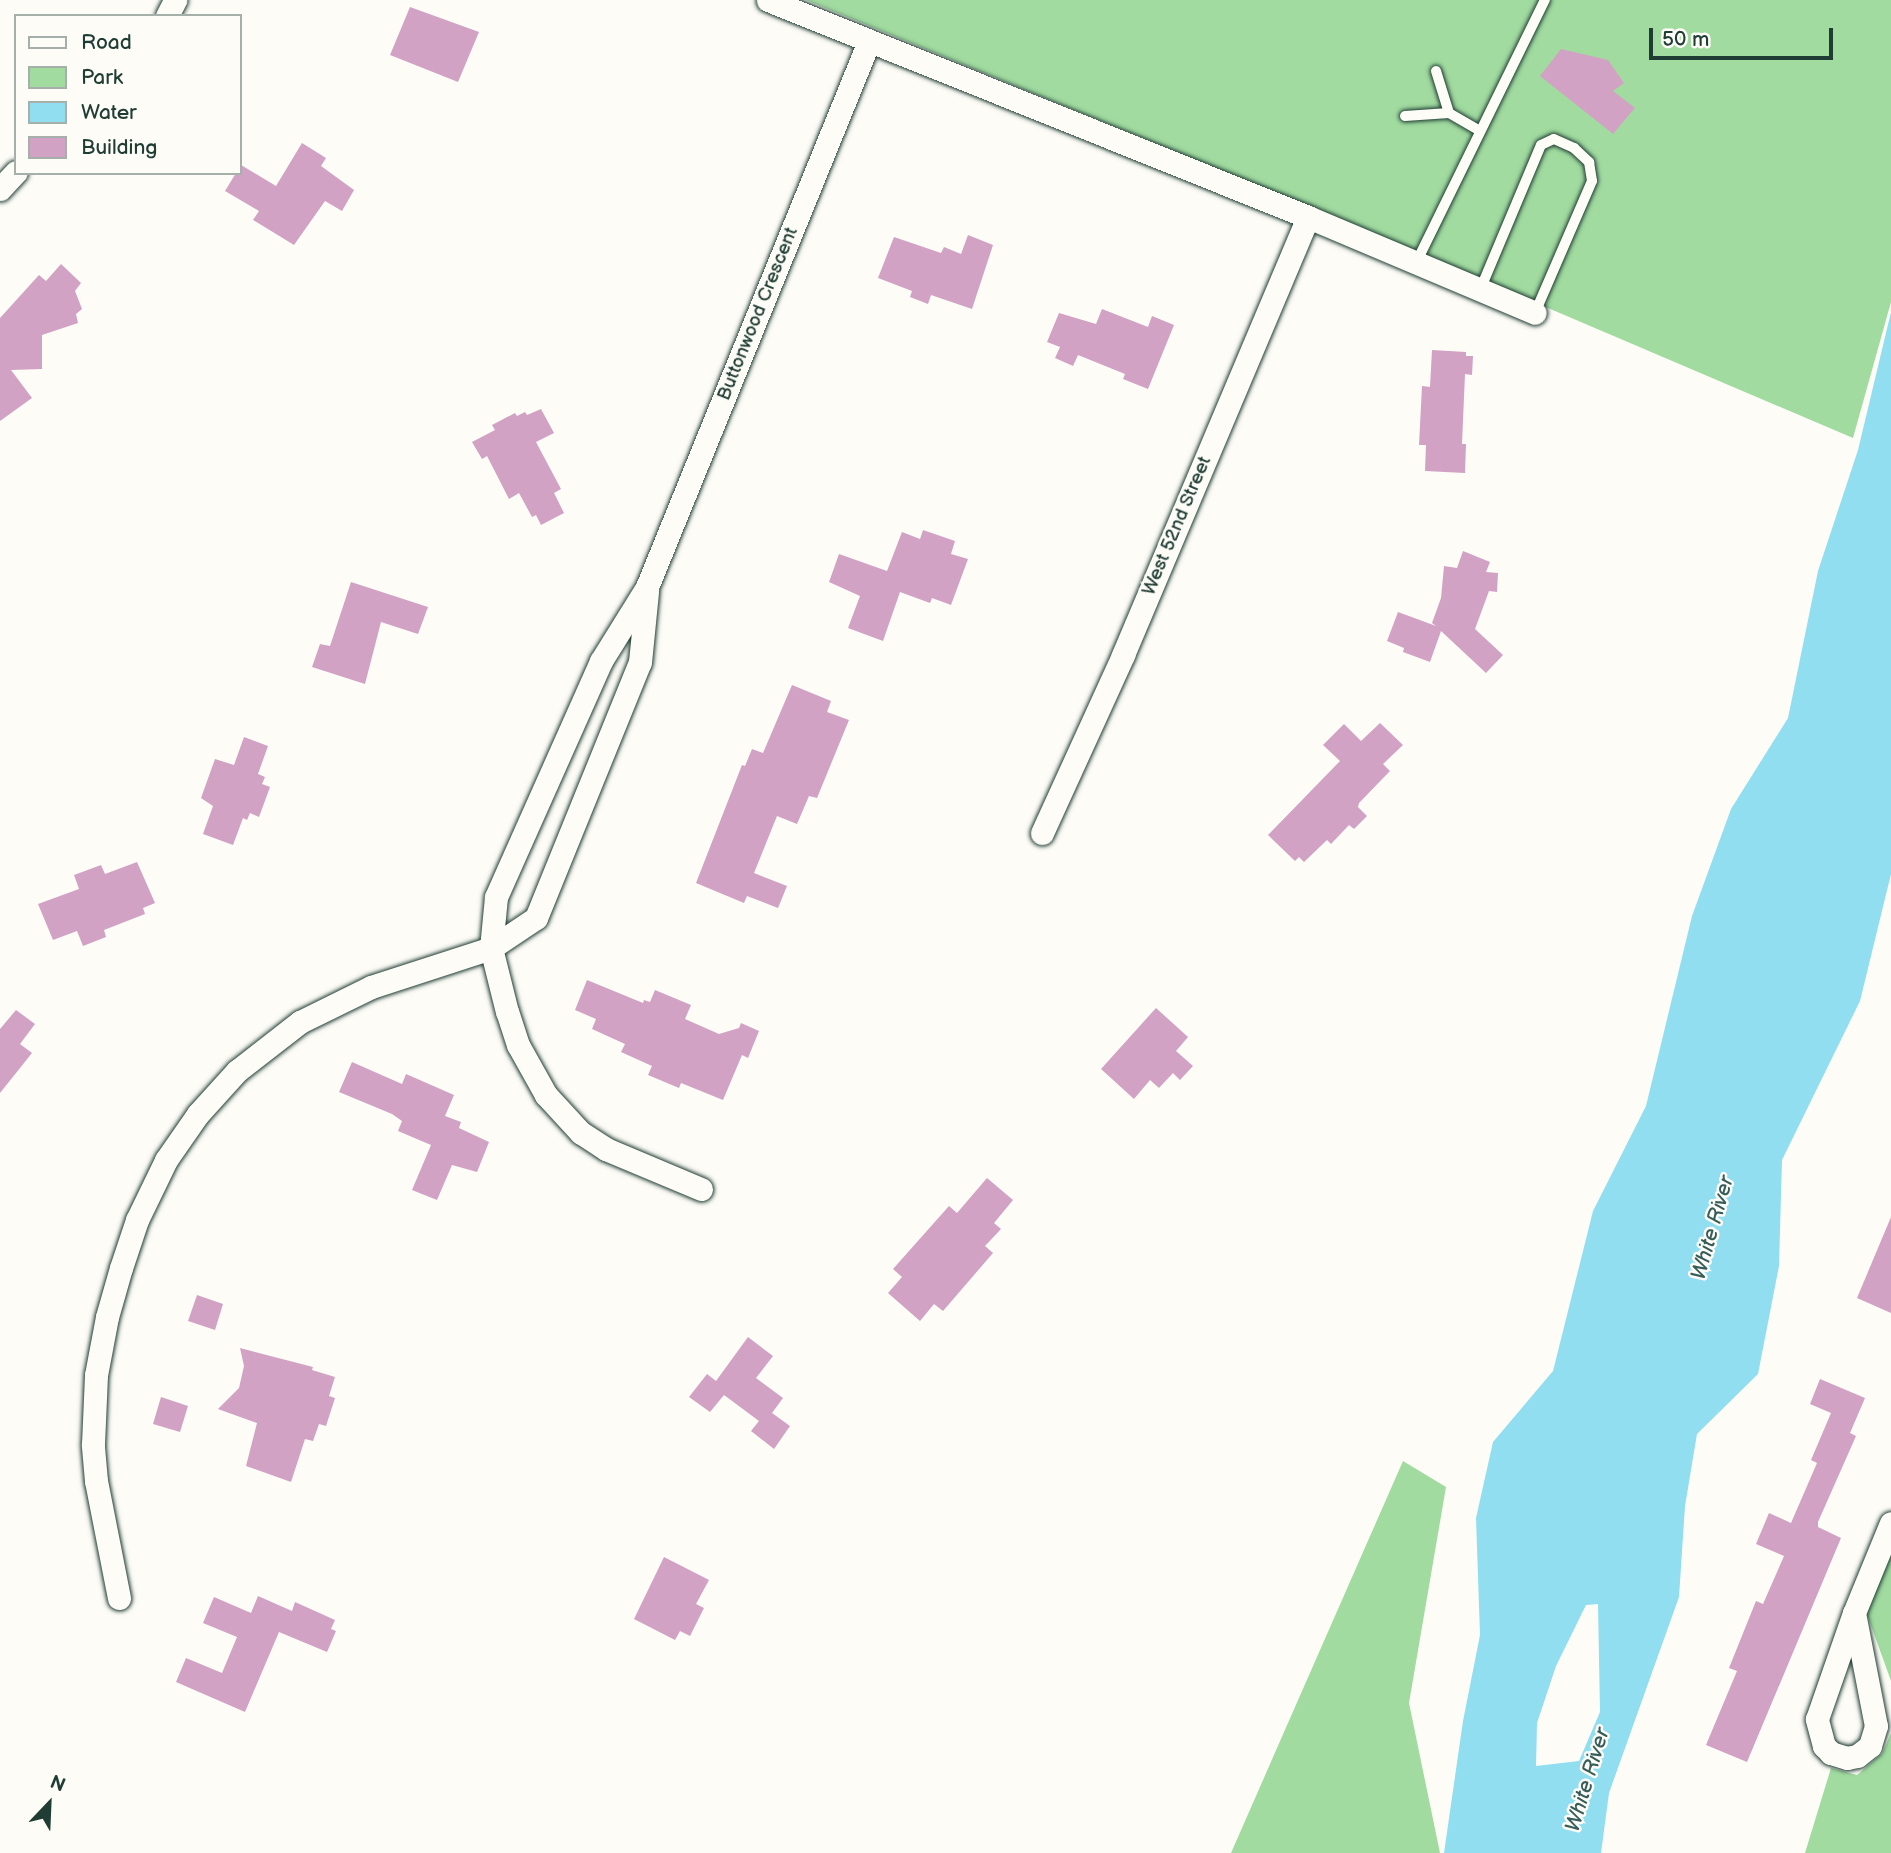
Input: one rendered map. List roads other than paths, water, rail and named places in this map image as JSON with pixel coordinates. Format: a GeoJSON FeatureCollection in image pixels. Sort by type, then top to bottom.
{"type":"FeatureCollection","features":[{"type":"Feature","properties":{"kind":"street"},"geometry":{"type":"LineString","coordinates":[[768,0],[1308,217],[1535,313]]}},
{"type":"Feature","properties":{"kind":"street","name":"Buttonwood Crescent"},"geometry":{"type":"LineString","coordinates":[[648,587],[869,41]]}},
{"type":"Feature","properties":{"kind":"street"},"geometry":{"type":"LineString","coordinates":[[0,189],[14,174]]}},
{"type":"Feature","properties":{"kind":"street","name":"West 52nd Street"},"geometry":{"type":"LineString","coordinates":[[1042,833],[1128,644],[1308,217]]}},
{"type":"Feature","properties":{"kind":"street"},"geometry":{"type":"LineString","coordinates":[[648,587],[601,661],[496,897],[491,948],[518,1045],[553,1104],[581,1133],[606,1149],[701,1189]]}},
{"type":"Feature","properties":{"kind":"street"},"geometry":{"type":"LineString","coordinates":[[119,1598],[96,1481],[93,1444],[96,1375],[109,1306],[121,1268],[137,1220],[166,1160],[198,1114],[237,1071],[300,1022],[371,987],[491,948],[536,918],[640,662],[648,587]]}},
{"type":"Feature","properties":{"kind":"street"},"geometry":{"type":"LineString","coordinates":[[1854,1613],[1876,1726],[1870,1746],[1857,1756],[1847,1758],[1831,1753],[1824,1746],[1816,1724],[1854,1613],[1891,1523]]}},
{"type":"Feature","properties":{"kind":"lane"},"geometry":{"type":"LineString","coordinates":[[1416,263],[1545,0]]}},
{"type":"Feature","properties":{"kind":"lane"},"geometry":{"type":"LineString","coordinates":[[1436,71],[1449,114]]}},
{"type":"Feature","properties":{"kind":"lane"},"geometry":{"type":"LineString","coordinates":[[1405,116],[1449,114],[1480,131]]}},
{"type":"Feature","properties":{"kind":"lane"},"geometry":{"type":"LineString","coordinates":[[1480,290],[1541,145],[1553,139],[1574,148],[1589,162],[1592,181],[1535,313]]}},
{"type":"Feature","properties":{"kind":"water","name":"White River"},"geometry":{"type":"Polygon","coordinates":[[[1891,312],[1891,874],[1860,1001],[1782,1160],[1779,1266],[1758,1374],[1697,1434],[1685,1506],[1679,1597],[1609,1793],[1601,1853],[1444,1853],[1463,1721],[1480,1635],[1476,1518],[1493,1442],[1553,1371],[1593,1211],[1646,1106],[1692,916],[1731,809],[1788,718],[1818,571],[1858,450],[1891,312]],[[1598,1604],[1586,1605],[1556,1666],[1537,1723],[1536,1766],[1579,1761],[1600,1712],[1598,1604]]]}}]}
